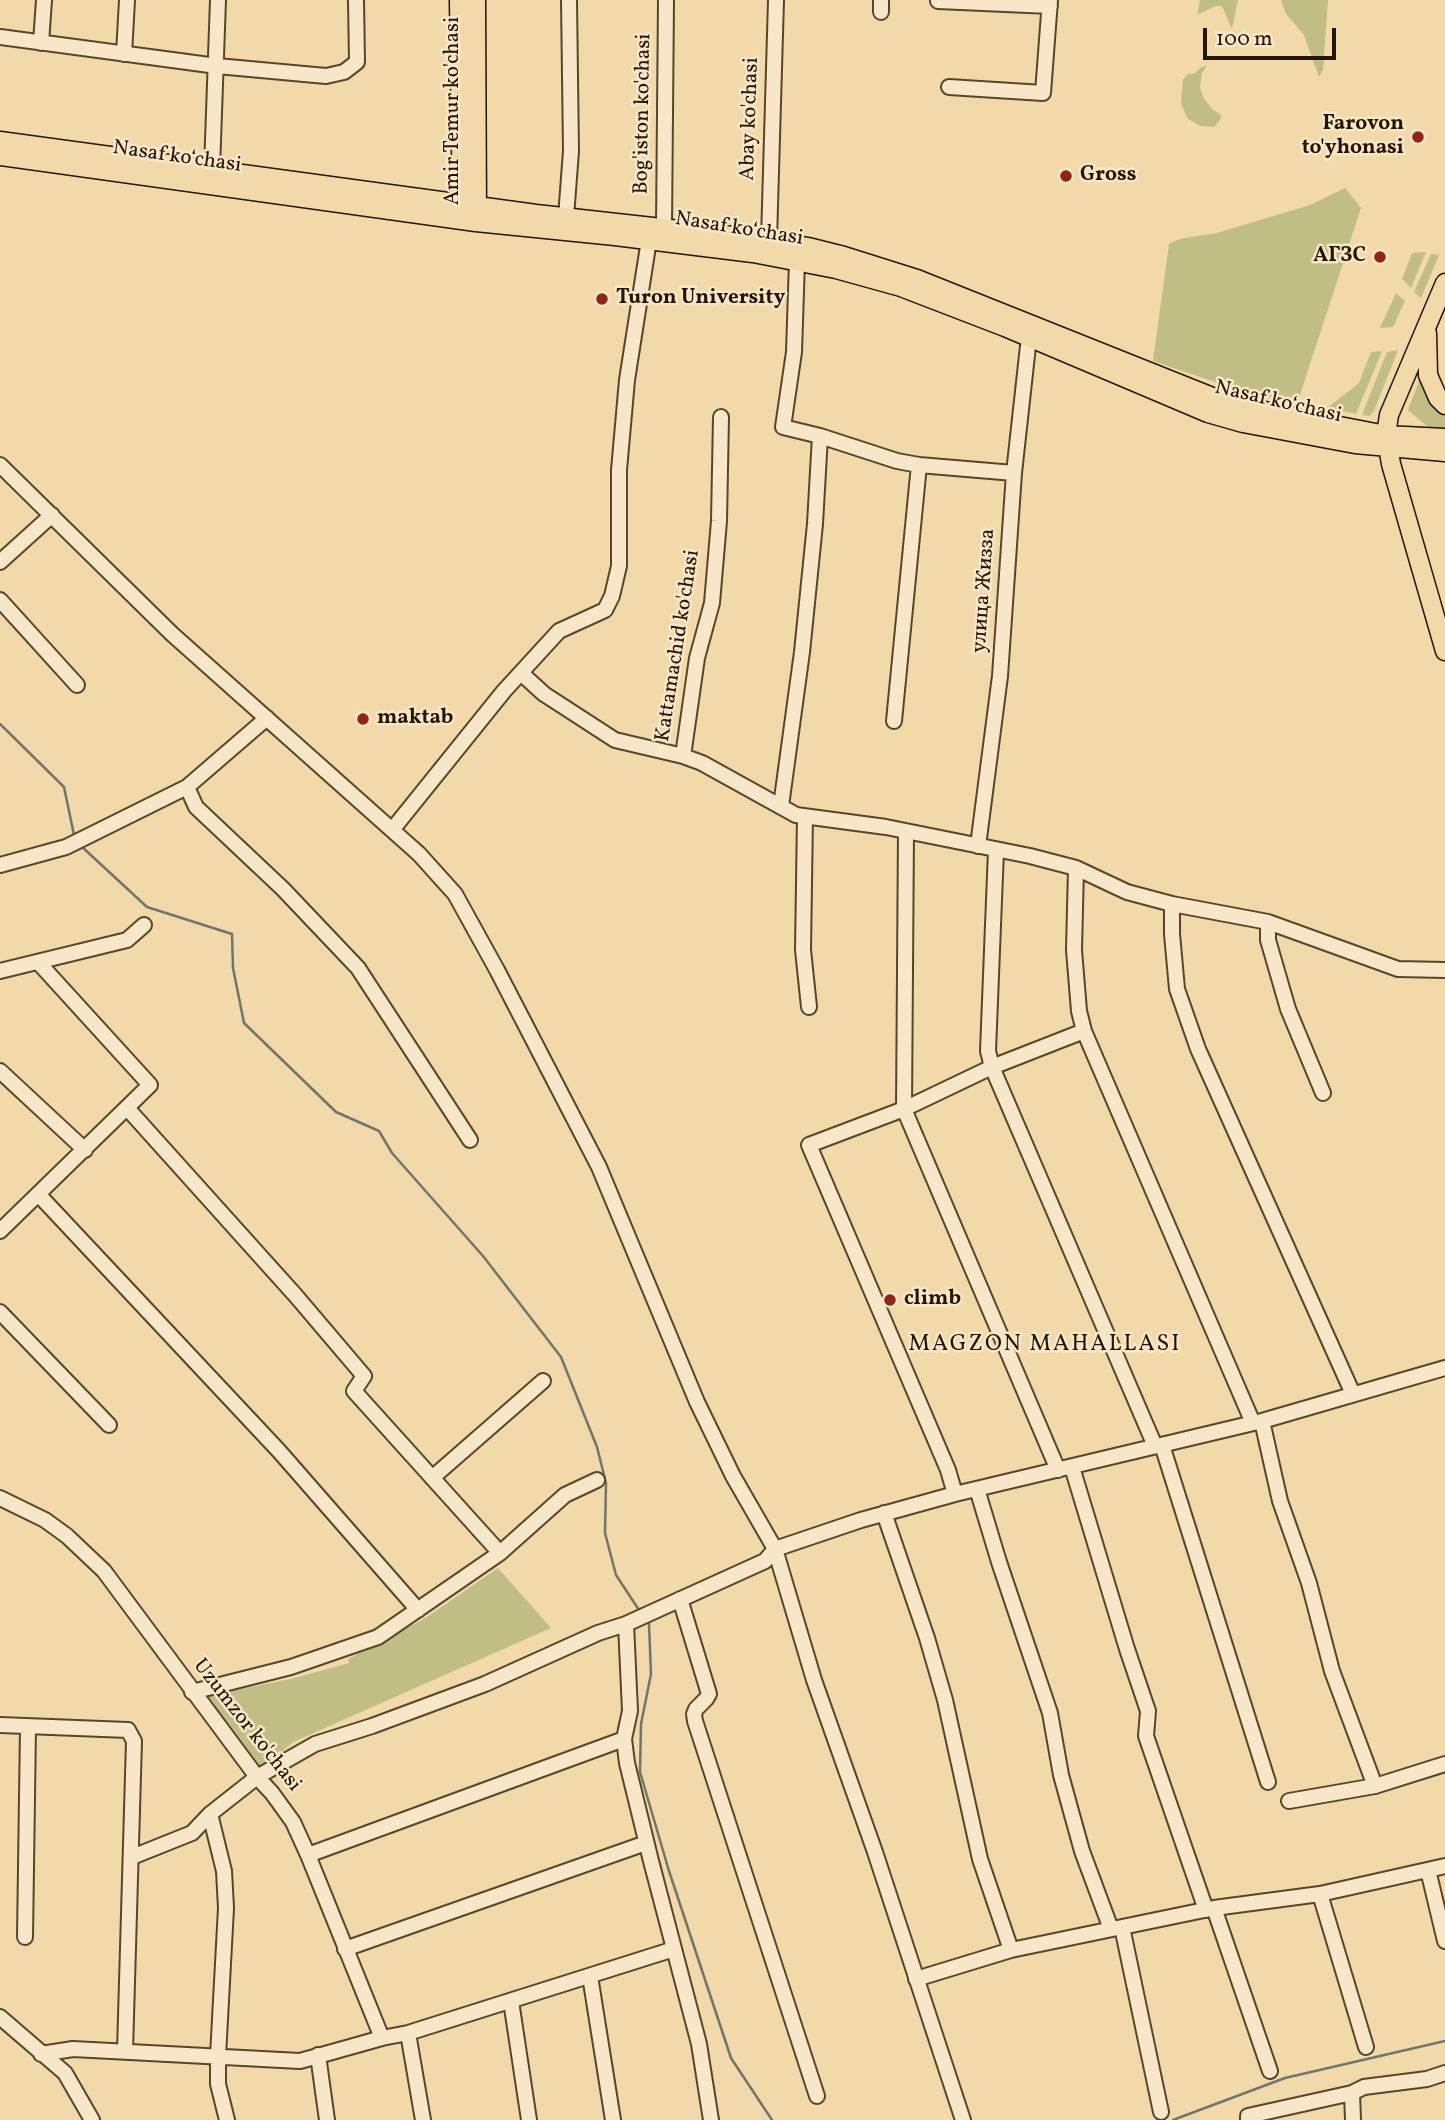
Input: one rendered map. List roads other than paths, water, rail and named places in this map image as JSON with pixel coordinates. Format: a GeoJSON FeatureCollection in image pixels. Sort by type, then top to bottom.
{"type":"FeatureCollection","features":[{"type":"Feature","properties":{"kind":"main road","name":"Amir Temur ko'chasi"},"geometry":{"type":"LineString","coordinates":[[459,0],[469,213]]}},
{"type":"Feature","properties":{"kind":"main road","name":"Amir Temur ko'chasi"},"geometry":{"type":"LineString","coordinates":[[469,213],[477,0]]}},
{"type":"Feature","properties":{"kind":"main road","name":"Nasaf ko‘chasi"},"geometry":{"type":"LineString","coordinates":[[0,141],[212,169],[469,213],[566,218],[769,240],[844,256],[917,279],[1215,398],[1386,442],[1445,438]]}},
{"type":"Feature","properties":{"kind":"main road","name":"Nasaf ko‘chasi"},"geometry":{"type":"LineString","coordinates":[[0,156],[469,213],[797,261],[901,287],[1029,337],[1208,413],[1283,431],[1386,442],[1445,452]]}},
{"type":"Feature","properties":{"kind":"main road"},"geometry":{"type":"LineString","coordinates":[[1445,283],[1389,415],[1386,442],[1445,651]]}},
{"type":"Feature","properties":{"kind":"main road"},"geometry":{"type":"LineString","coordinates":[[1427,326],[1428,375],[1438,398],[1445,405]]}},
{"type":"Feature","properties":{"kind":"street"},"geometry":{"type":"LineString","coordinates":[[41,43],[44,0]]}},
{"type":"Feature","properties":{"kind":"street"},"geometry":{"type":"LineString","coordinates":[[124,54],[127,0]]}},
{"type":"Feature","properties":{"kind":"street"},"geometry":{"type":"LineString","coordinates":[[212,169],[218,0]]}},
{"type":"Feature","properties":{"kind":"street"},"geometry":{"type":"LineString","coordinates":[[0,37],[217,66],[326,76],[344,72],[357,62],[356,0]]}},
{"type":"Feature","properties":{"kind":"street"},"geometry":{"type":"LineString","coordinates":[[566,218],[570,150],[569,0]]}},
{"type":"Feature","properties":{"kind":"street","name":"Bog'iston ko'chasi"},"geometry":{"type":"LineString","coordinates":[[664,228],[666,0]]}},
{"type":"Feature","properties":{"kind":"street","name":"Abay ko'chasi"},"geometry":{"type":"LineString","coordinates":[[769,240],[776,0]]}},
{"type":"Feature","properties":{"kind":"street"},"geometry":{"type":"LineString","coordinates":[[938,1],[1050,3],[1043,93],[950,87]]}},
{"type":"Feature","properties":{"kind":"street"},"geometry":{"type":"LineString","coordinates":[[392,830],[521,673],[559,631],[605,610],[612,596],[619,566],[619,470],[628,380],[649,240]]}},
{"type":"Feature","properties":{"kind":"street"},"geometry":{"type":"LineString","coordinates":[[797,261],[794,352],[783,426],[897,461],[1014,473]]}},
{"type":"Feature","properties":{"kind":"street","name":"улица Жизза"},"geometry":{"type":"LineString","coordinates":[[978,846],[1000,676],[1014,473],[1029,337]]}},
{"type":"Feature","properties":{"kind":"street","name":"Kattamachid ko'chasi"},"geometry":{"type":"LineString","coordinates":[[683,756],[697,659],[712,603],[719,521],[721,417]]}},
{"type":"Feature","properties":{"kind":"street"},"geometry":{"type":"LineString","coordinates":[[781,806],[803,639],[815,524],[820,436]]}},
{"type":"Feature","properties":{"kind":"street"},"geometry":{"type":"LineString","coordinates":[[0,465],[172,634],[419,854],[455,894],[599,1167],[697,1402],[733,1476],[775,1549],[814,1680],[875,1852],[963,2120]]}},
{"type":"Feature","properties":{"kind":"street"},"geometry":{"type":"LineString","coordinates":[[894,721],[919,465]]}},
{"type":"Feature","properties":{"kind":"street"},"geometry":{"type":"LineString","coordinates":[[0,562],[52,515]]}},
{"type":"Feature","properties":{"kind":"street"},"geometry":{"type":"LineString","coordinates":[[0,600],[77,685]]}},
{"type":"Feature","properties":{"kind":"street"},"geometry":{"type":"LineString","coordinates":[[521,673],[544,694],[615,740],[683,756],[796,815],[906,831],[1030,856],[1076,868],[1127,891],[1172,904],[1268,922],[1398,969],[1445,970]]}},
{"type":"Feature","properties":{"kind":"street"},"geometry":{"type":"LineString","coordinates":[[0,865],[66,847],[187,787],[267,718]]}},
{"type":"Feature","properties":{"kind":"street"},"geometry":{"type":"LineString","coordinates":[[187,787],[196,807],[283,889],[358,968],[470,1140]]}},
{"type":"Feature","properties":{"kind":"street"},"geometry":{"type":"LineString","coordinates":[[806,816],[803,950],[809,1007]]}},
{"type":"Feature","properties":{"kind":"street"},"geometry":{"type":"LineString","coordinates":[[906,831],[904,1109],[1065,1469],[1148,1712],[1146,1735],[1270,2071]]}},
{"type":"Feature","properties":{"kind":"street"},"geometry":{"type":"LineString","coordinates":[[996,850],[988,1051],[992,1067],[1159,1446],[1268,1782]]}},
{"type":"Feature","properties":{"kind":"street"},"geometry":{"type":"LineString","coordinates":[[1076,868],[1074,950],[1084,1031],[1258,1422],[1332,1671],[1376,1786]]}},
{"type":"Feature","properties":{"kind":"street"},"geometry":{"type":"LineString","coordinates":[[1172,904],[1177,989],[1198,1049],[1353,1394]]}},
{"type":"Feature","properties":{"kind":"street"},"geometry":{"type":"LineString","coordinates":[[1268,922],[1268,940],[1288,1009],[1323,1093]]}},
{"type":"Feature","properties":{"kind":"street"},"geometry":{"type":"LineString","coordinates":[[0,971],[127,940],[144,926]]}},
{"type":"Feature","properties":{"kind":"street"},"geometry":{"type":"LineString","coordinates":[[0,1231],[150,1085],[38,962]]}},
{"type":"Feature","properties":{"kind":"street"},"geometry":{"type":"LineString","coordinates":[[955,1494],[948,1470],[809,1146],[904,1109],[992,1067],[1084,1031]]}},
{"type":"Feature","properties":{"kind":"street"},"geometry":{"type":"LineString","coordinates":[[2,1078],[85,1150]]}},
{"type":"Feature","properties":{"kind":"street"},"geometry":{"type":"LineString","coordinates":[[127,1108],[364,1376],[354,1391],[500,1553]]}},
{"type":"Feature","properties":{"kind":"street"},"geometry":{"type":"LineString","coordinates":[[38,1194],[279,1451],[418,1610]]}},
{"type":"Feature","properties":{"kind":"street"},"geometry":{"type":"LineString","coordinates":[[0,1312],[108,1425]]}},
{"type":"Feature","properties":{"kind":"street"},"geometry":{"type":"LineString","coordinates":[[132,1857],[192,1833],[210,1814],[257,1777],[315,1744],[485,1684],[598,1633],[626,1624],[765,1560],[775,1549],[884,1513],[1258,1422],[1445,1368]]}},
{"type":"Feature","properties":{"kind":"street"},"geometry":{"type":"LineString","coordinates":[[432,1478],[542,1381]]}},
{"type":"Feature","properties":{"kind":"street"},"geometry":{"type":"LineString","coordinates":[[192,1692],[291,1667],[378,1637],[500,1553],[565,1495],[597,1480]]}},
{"type":"Feature","properties":{"kind":"street"},"geometry":{"type":"LineString","coordinates":[[977,1489],[1050,1713],[1061,1774],[1082,1851],[1117,1928],[1161,2112]]}},
{"type":"Feature","properties":{"kind":"street","name":"Uzumzor ko'chasi"},"geometry":{"type":"LineString","coordinates":[[0,1499],[45,1520],[104,1571],[192,1692],[293,1822],[382,2038]]}},
{"type":"Feature","properties":{"kind":"street"},"geometry":{"type":"LineString","coordinates":[[884,1513],[946,1700],[980,1859],[1011,1950]]}},
{"type":"Feature","properties":{"kind":"street"},"geometry":{"type":"LineString","coordinates":[[680,1599],[709,1694],[696,1709],[695,1721],[817,2096]]}},
{"type":"Feature","properties":{"kind":"street"},"geometry":{"type":"LineString","coordinates":[[626,1624],[629,1711],[625,1739],[627,1763],[699,2044],[711,2120]]}},
{"type":"Feature","properties":{"kind":"street"},"geometry":{"type":"LineString","coordinates":[[0,1725],[128,1730],[134,1741],[125,2052]]}},
{"type":"Feature","properties":{"kind":"street"},"geometry":{"type":"LineString","coordinates":[[26,1937],[28,1727]]}},
{"type":"Feature","properties":{"kind":"street"},"geometry":{"type":"LineString","coordinates":[[308,1855],[625,1739]]}},
{"type":"Feature","properties":{"kind":"street"},"geometry":{"type":"LineString","coordinates":[[1289,1801],[1376,1786],[1445,1763]]}},
{"type":"Feature","properties":{"kind":"street"},"geometry":{"type":"LineString","coordinates":[[210,1814],[223,1871],[226,1908],[218,2056],[219,2084],[227,2120]]}},
{"type":"Feature","properties":{"kind":"street"},"geometry":{"type":"LineString","coordinates":[[345,1949],[646,1843]]}},
{"type":"Feature","properties":{"kind":"street"},"geometry":{"type":"LineString","coordinates":[[916,1979],[1011,1950],[1210,1909],[1320,1894],[1445,1866]]}},
{"type":"Feature","properties":{"kind":"street"},"geometry":{"type":"LineString","coordinates":[[1428,1870],[1445,1941]]}},
{"type":"Feature","properties":{"kind":"street"},"geometry":{"type":"LineString","coordinates":[[1320,1894],[1366,2047]]}},
{"type":"Feature","properties":{"kind":"street"},"geometry":{"type":"LineString","coordinates":[[41,2054],[73,2049],[300,2061],[408,2033],[674,1949]]}},
{"type":"Feature","properties":{"kind":"street"},"geometry":{"type":"LineString","coordinates":[[590,1976],[613,2120]]}},
{"type":"Feature","properties":{"kind":"street"},"geometry":{"type":"LineString","coordinates":[[511,2001],[529,2120]]}},
{"type":"Feature","properties":{"kind":"street"},"geometry":{"type":"LineString","coordinates":[[0,2017],[65,2073],[92,2120]]}},
{"type":"Feature","properties":{"kind":"street"},"geometry":{"type":"LineString","coordinates":[[408,2033],[423,2120]]}},
{"type":"Feature","properties":{"kind":"street"},"geometry":{"type":"LineString","coordinates":[[318,2055],[327,2120]]}},
{"type":"Feature","properties":{"kind":"street"},"geometry":{"type":"LineString","coordinates":[[1248,2118],[1364,2087],[1427,2079],[1445,2073]]}},
{"type":"Feature","properties":{"kind":"street"},"geometry":{"type":"LineString","coordinates":[[1352,2092],[1353,2120]]}},
{"type":"Feature","properties":{"kind":"waterway"},"geometry":{"type":"LineString","coordinates":[[0,724],[64,787],[74,835]]}},
{"type":"Feature","properties":{"kind":"waterway"},"geometry":{"type":"LineString","coordinates":[[81,846],[147,907],[232,934],[233,968],[244,1023],[336,1112],[379,1131],[392,1153],[483,1256],[561,1357],[597,1447],[606,1483],[605,1533],[616,1575],[639,1610]]}},
{"type":"Feature","properties":{"kind":"waterway"},"geometry":{"type":"LineString","coordinates":[[649,1624],[651,1674],[641,1724],[640,1772],[669,1871],[731,2058],[772,2120]]}},
{"type":"Feature","properties":{"kind":"waterway"},"geometry":{"type":"LineString","coordinates":[[1173,2120],[1285,2078],[1445,2041]]}},
{"type":"Feature","properties":{"kind":"place","name":"Farovon to'yhonasi"},"geometry":{"type":"Point","coordinates":[1418,137]}},
{"type":"Feature","properties":{"kind":"place","name":"Gross"},"geometry":{"type":"Point","coordinates":[1066,176]}},
{"type":"Feature","properties":{"kind":"place","name":"АГЗС"},"geometry":{"type":"Point","coordinates":[1380,257]}},
{"type":"Feature","properties":{"kind":"place","name":"Turon University"},"geometry":{"type":"Point","coordinates":[602,299]}},
{"type":"Feature","properties":{"kind":"place","name":"maktab"},"geometry":{"type":"Point","coordinates":[363,719]}},
{"type":"Feature","properties":{"kind":"place","name":"climb"},"geometry":{"type":"Point","coordinates":[890,1300]}},
{"type":"Feature","properties":{"kind":"district","name":"MAGZON MAHALLASI"},"geometry":{"type":"Point","coordinates":[1045,1346]}}]}
